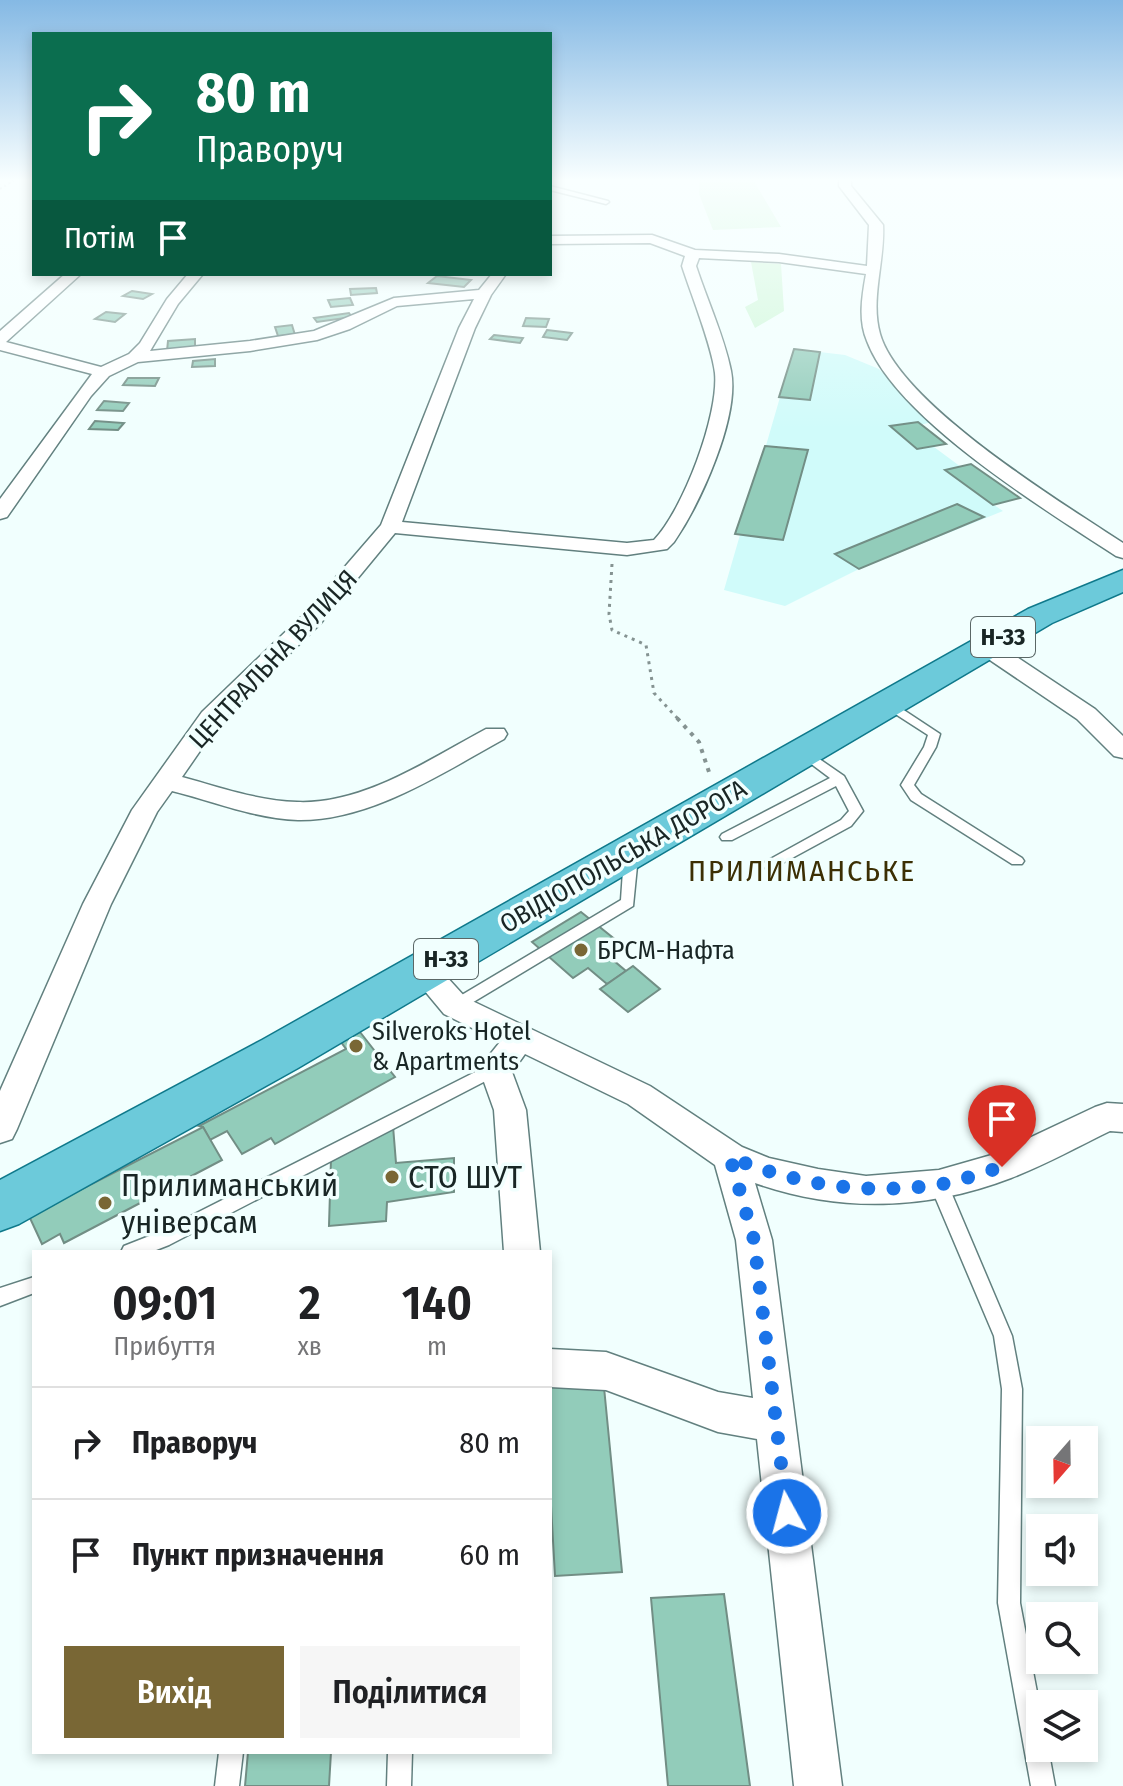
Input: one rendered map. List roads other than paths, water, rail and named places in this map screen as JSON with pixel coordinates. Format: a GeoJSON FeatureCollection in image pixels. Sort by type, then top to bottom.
{"type":"FeatureCollection","features":[{"type":"Feature","properties":{"kind":"main road","name":"ОВІДІОПОЛЬСЬКА ДОРОГА"},"geometry":{"type":"LineString","coordinates":[[2,1200],[424,972],[631,851],[722,818],[801,751],[1056,608],[1123,580]]}},
{"type":"Feature","properties":{"kind":"street"},"geometry":{"type":"LineString","coordinates":[[390,527],[606,547],[648,548],[660,545],[667,538],[705,469],[722,396],[723,372],[690,262]]}},
{"type":"Feature","properties":{"kind":"street"},"geometry":{"type":"LineString","coordinates":[[811,262],[872,271]]}},
{"type":"Feature","properties":{"kind":"street"},"geometry":{"type":"LineString","coordinates":[[873,262],[868,315],[872,335],[889,368],[944,426],[977,455],[1123,552]]}},
{"type":"Feature","properties":{"kind":"street"},"geometry":{"type":"LineString","coordinates":[[0,339],[72,276]]}},
{"type":"Feature","properties":{"kind":"street"},"geometry":{"type":"LineString","coordinates":[[135,357],[146,346],[172,302],[194,276]]}},
{"type":"Feature","properties":{"kind":"street","name":"ЦЕНТРАЛЬНА ВУЛИЦЯ"},"geometry":{"type":"LineString","coordinates":[[0,1129],[120,854],[166,781],[218,709],[312,619],[390,527],[464,337],[484,294],[498,276]]}},
{"type":"Feature","properties":{"kind":"street"},"geometry":{"type":"LineString","coordinates":[[0,513],[85,392],[103,372],[135,357],[250,346],[317,335],[345,326],[394,302],[484,294]]}},
{"type":"Feature","properties":{"kind":"street"},"geometry":{"type":"LineString","coordinates":[[0,345],[103,372]]}},
{"type":"Feature","properties":{"kind":"street"},"geometry":{"type":"LineString","coordinates":[[986,647],[1086,714],[1123,750]]}},
{"type":"Feature","properties":{"kind":"street"},"geometry":{"type":"LineString","coordinates":[[166,781],[283,810],[319,811],[420,774],[495,734]]}},
{"type":"Feature","properties":{"kind":"street"},"geometry":{"type":"LineString","coordinates":[[424,972],[455,1006],[518,1038],[560,1054],[639,1095],[730,1157],[765,1172],[866,1191],[939,1185],[1002,1167],[1107,1117],[1123,1118]]}},
{"type":"Feature","properties":{"kind":"street"},"geometry":{"type":"LineString","coordinates":[[518,1038],[507,1058],[495,1068],[510,1110],[522,1250]]}},
{"type":"Feature","properties":{"kind":"street"},"geometry":{"type":"LineString","coordinates":[[730,1157],[754,1240],[818,1786]]}},
{"type":"Feature","properties":{"kind":"street"},"geometry":{"type":"LineString","coordinates":[[552,1368],[606,1371],[718,1412],[776,1422]]}},
{"type":"Feature","properties":{"kind":"lane"},"geometry":{"type":"LineString","coordinates":[[887,703],[934,734],[933,742],[912,771],[907,785],[916,797],[1017,861]]}},
{"type":"Feature","properties":{"kind":"lane"},"geometry":{"type":"LineString","coordinates":[[770,865],[846,823],[854,815],[853,800],[839,779],[801,751]]}},
{"type":"Feature","properties":{"kind":"lane"},"geometry":{"type":"LineString","coordinates":[[722,818],[839,779]]}},
{"type":"Feature","properties":{"kind":"lane"},"geometry":{"type":"LineString","coordinates":[[455,1006],[628,902],[631,851]]}},
{"type":"Feature","properties":{"kind":"lane"},"geometry":{"type":"LineString","coordinates":[[135,1250],[163,1239],[495,1068]]}},
{"type":"Feature","properties":{"kind":"lane"},"geometry":{"type":"LineString","coordinates":[[939,1185],[1003,1336],[1012,1389],[1009,1603],[1043,1786]]}},
{"type":"Feature","properties":{"kind":"lane"},"geometry":{"type":"LineString","coordinates":[[0,1297],[32,1286]]}},
{"type":"Feature","properties":{"kind":"lane"},"geometry":{"type":"LineString","coordinates":[[227,1786],[231,1754]]}},
{"type":"Feature","properties":{"kind":"lane"},"geometry":{"type":"LineString","coordinates":[[399,1786],[400,1754]]}},
{"type":"Feature","properties":{"kind":"place","name":"БРСМ-Нафта"},"geometry":{"type":"Point","coordinates":[581,950]}},
{"type":"Feature","properties":{"kind":"place","name":"Silveroks Hotel & Apartments"},"geometry":{"type":"Point","coordinates":[356,1046]}},
{"type":"Feature","properties":{"kind":"place","name":"СТО ШУТ"},"geometry":{"type":"Point","coordinates":[392,1177]}},
{"type":"Feature","properties":{"kind":"place","name":"Прилиманський універсам"},"geometry":{"type":"Point","coordinates":[105,1203]}},
{"type":"Feature","properties":{"kind":"district","name":"ПРИЛИМАНСЬКЕ"},"geometry":{"type":"Point","coordinates":[802,871]}}]}
